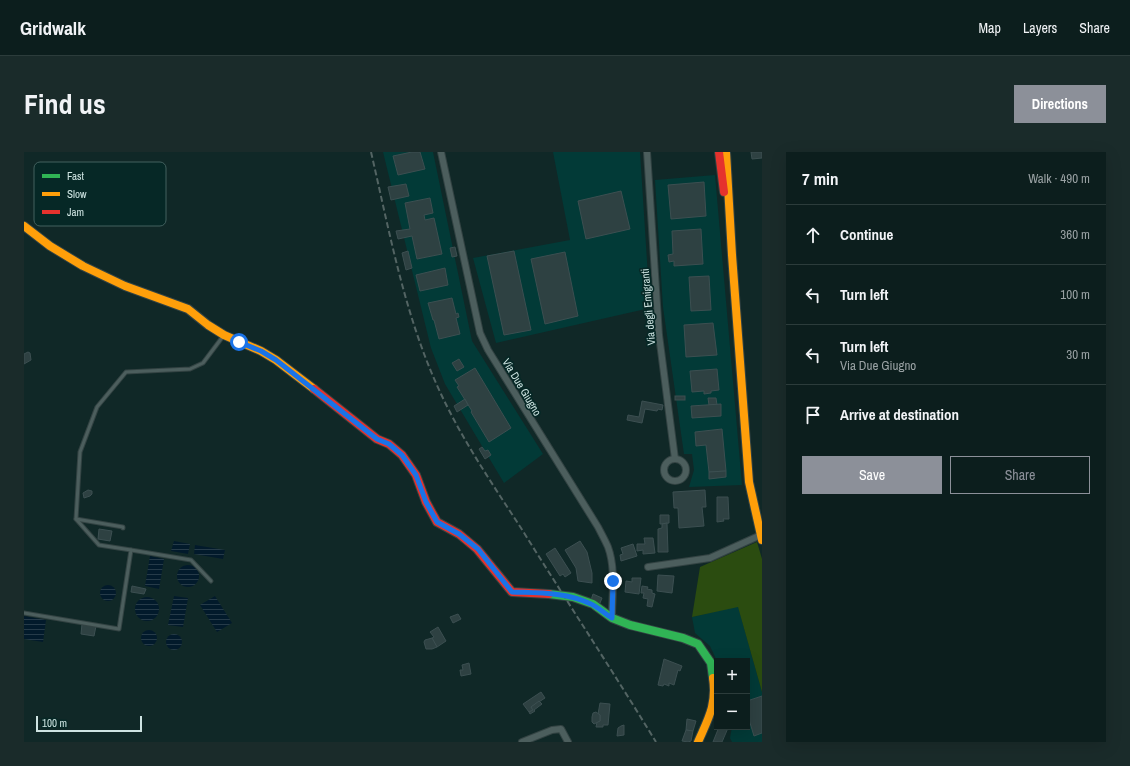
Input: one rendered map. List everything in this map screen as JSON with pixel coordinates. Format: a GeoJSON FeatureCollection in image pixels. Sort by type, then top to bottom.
{"type":"FeatureCollection","features":[{"type":"Feature","properties":{"kind":"street","name":"Via Due Giugno"},"geometry":{"type":"LineString","coordinates":[[441,152],[480,332],[488,350],[598,527],[608,547],[613,581],[612,618]]}},
{"type":"Feature","properties":{"kind":"street","name":"Via degli Emigranti"},"geometry":{"type":"LineString","coordinates":[[647,152],[660,335],[675,459]]}},
{"type":"Feature","properties":{"kind":"street"},"geometry":{"type":"LineString","coordinates":[[719,152],[732,255]]}},
{"type":"Feature","properties":{"kind":"street"},"geometry":{"type":"LineString","coordinates":[[648,567],[710,558],[761,537],[749,482],[726,152]]}},
{"type":"Feature","properties":{"kind":"street"},"geometry":{"type":"LineString","coordinates":[[24,226],[50,246],[83,266],[125,286],[188,309],[208,325],[224,335],[261,351],[276,360],[377,439],[389,444],[402,455],[416,475],[426,502],[437,522],[459,534],[478,549],[512,592],[573,597],[593,604],[612,618],[630,625],[683,638],[698,644],[711,663],[716,690],[713,708],[698,742]]}},
{"type":"Feature","properties":{"kind":"street"},"geometry":{"type":"LineString","coordinates":[[522,742],[552,730],[561,729],[568,742]]}},
{"type":"Feature","properties":{"kind":"lane"},"geometry":{"type":"LineString","coordinates":[[210,581],[191,560],[99,545],[76,519],[80,452],[97,407],[126,372],[190,369],[203,363],[224,335]]}},
{"type":"Feature","properties":{"kind":"lane"},"geometry":{"type":"LineString","coordinates":[[76,519],[123,528]]}},
{"type":"Feature","properties":{"kind":"lane"},"geometry":{"type":"LineString","coordinates":[[24,613],[119,629],[131,550]]}},
{"type":"Feature","properties":{"kind":"shaded area"},"geometry":{"type":"Polygon","coordinates":[[[383,152],[433,152],[472,341],[543,454],[504,483],[445,384],[431,348],[383,152]]]}},
{"type":"Feature","properties":{"kind":"shaded area"},"geometry":{"type":"Polygon","coordinates":[[[553,152],[640,152],[650,308],[496,343],[473,258],[570,240],[553,152]]]}},
{"type":"Feature","properties":{"kind":"shaded area"},"geometry":{"type":"Polygon","coordinates":[[[715,175],[742,485],[689,487],[694,470],[692,454],[684,454],[663,307],[655,180],[715,175]]]}},
{"type":"Feature","properties":{"kind":"shaded area"},"geometry":{"type":"Polygon","coordinates":[[[174,541],[190,544],[188,554],[171,551],[174,541]]]}},
{"type":"Feature","properties":{"kind":"shaded area"},"geometry":{"type":"Polygon","coordinates":[[[195,545],[225,550],[223,559],[194,554],[195,545]]]}},
{"type":"Feature","properties":{"kind":"shaded area"},"geometry":{"type":"Polygon","coordinates":[[[150,556],[164,559],[159,589],[145,586],[150,556]]]}},
{"type":"Feature","properties":{"kind":"shaded area"},"geometry":{"type":"Polygon","coordinates":[[[188,565],[196,568],[199,576],[196,584],[188,587],[180,584],[177,576],[180,568],[188,565]]]}},
{"type":"Feature","properties":{"kind":"shaded area"},"geometry":{"type":"Polygon","coordinates":[[[108,585],[114,587],[116,593],[114,599],[108,601],[102,599],[100,593],[102,587],[108,585]]]}},
{"type":"Feature","properties":{"kind":"shaded area"},"geometry":{"type":"Polygon","coordinates":[[[174,596],[188,598],[183,627],[168,625],[174,596]]]}},
{"type":"Feature","properties":{"kind":"shaded area"},"geometry":{"type":"Polygon","coordinates":[[[215,596],[232,623],[217,632],[200,605],[215,596]]]}},
{"type":"Feature","properties":{"kind":"shaded area"},"geometry":{"type":"Polygon","coordinates":[[[147,597],[155,601],[159,609],[155,617],[147,621],[139,617],[135,609],[139,601],[147,597]]]}},
{"type":"Feature","properties":{"kind":"shaded area"},"geometry":{"type":"Polygon","coordinates":[[[738,606],[762,692],[762,742],[732,742],[730,738],[731,730],[750,730],[750,658],[716,658],[710,646],[695,633],[692,617],[738,606]]]}},
{"type":"Feature","properties":{"kind":"shaded area"},"geometry":{"type":"Polygon","coordinates":[[[24,616],[46,620],[43,642],[24,639],[24,616]]]}},
{"type":"Feature","properties":{"kind":"shaded area"},"geometry":{"type":"Polygon","coordinates":[[[146,630],[152,630],[157,635],[155,644],[152,646],[146,646],[141,641],[141,635],[146,630]]]}},
{"type":"Feature","properties":{"kind":"shaded area"},"geometry":{"type":"Polygon","coordinates":[[[171,634],[177,634],[182,639],[180,648],[177,650],[171,650],[166,645],[166,639],[171,634]]]}},
{"type":"Feature","properties":{"kind":"green space"},"geometry":{"type":"Polygon","coordinates":[[[757,542],[762,559],[762,692],[738,607],[692,617],[700,567],[757,542]]]}},
{"type":"Feature","properties":{"kind":"building"},"geometry":{"type":"Polygon","coordinates":[[[420,152],[425,169],[398,175],[393,156],[420,152]]]}},
{"type":"Feature","properties":{"kind":"building"},"geometry":{"type":"Polygon","coordinates":[[[751,152],[762,152],[762,158],[752,159],[751,152]]]}},
{"type":"Feature","properties":{"kind":"building"},"geometry":{"type":"Polygon","coordinates":[[[704,182],[706,216],[671,219],[668,185],[704,182]]]}},
{"type":"Feature","properties":{"kind":"building"},"geometry":{"type":"Polygon","coordinates":[[[406,184],[409,196],[391,200],[388,187],[406,184]]]}},
{"type":"Feature","properties":{"kind":"building"},"geometry":{"type":"Polygon","coordinates":[[[621,191],[630,229],[586,239],[578,201],[621,191]]]}},
{"type":"Feature","properties":{"kind":"building"},"geometry":{"type":"Polygon","coordinates":[[[430,198],[433,213],[424,215],[425,220],[434,218],[442,254],[417,259],[412,236],[398,239],[396,231],[410,229],[405,203],[430,198]]]}},
{"type":"Feature","properties":{"kind":"building"},"geometry":{"type":"Polygon","coordinates":[[[701,229],[703,264],[674,266],[674,261],[669,262],[668,255],[673,254],[672,231],[701,229]]]}},
{"type":"Feature","properties":{"kind":"building"},"geometry":{"type":"Polygon","coordinates":[[[455,247],[457,256],[452,257],[450,248],[455,247]]]}},
{"type":"Feature","properties":{"kind":"building"},"geometry":{"type":"Polygon","coordinates":[[[408,251],[412,268],[406,270],[402,253],[408,251]]]}},
{"type":"Feature","properties":{"kind":"building"},"geometry":{"type":"Polygon","coordinates":[[[514,251],[531,330],[504,335],[487,256],[514,251]]]}},
{"type":"Feature","properties":{"kind":"building"},"geometry":{"type":"Polygon","coordinates":[[[565,252],[578,316],[545,324],[531,259],[565,252]]]}},
{"type":"Feature","properties":{"kind":"building"},"geometry":{"type":"Polygon","coordinates":[[[445,268],[448,285],[420,291],[416,275],[445,268]]]}},
{"type":"Feature","properties":{"kind":"building"},"geometry":{"type":"Polygon","coordinates":[[[709,276],[711,310],[691,311],[689,277],[709,276]]]}},
{"type":"Feature","properties":{"kind":"building"},"geometry":{"type":"Polygon","coordinates":[[[452,298],[456,314],[458,313],[459,317],[456,318],[460,334],[439,339],[428,303],[452,298]]]}},
{"type":"Feature","properties":{"kind":"building"},"geometry":{"type":"Polygon","coordinates":[[[713,323],[717,355],[686,357],[684,325],[713,323]]]}},
{"type":"Feature","properties":{"kind":"building"},"geometry":{"type":"Polygon","coordinates":[[[28,352],[30,353],[31,360],[24,364],[24,354],[28,352]]]}},
{"type":"Feature","properties":{"kind":"building"},"geometry":{"type":"Polygon","coordinates":[[[459,359],[464,367],[457,371],[452,363],[459,359]]]}},
{"type":"Feature","properties":{"kind":"building"},"geometry":{"type":"Polygon","coordinates":[[[475,368],[511,428],[489,442],[457,387],[459,386],[455,380],[475,368]]]}},
{"type":"Feature","properties":{"kind":"building"},"geometry":{"type":"Polygon","coordinates":[[[717,369],[719,390],[704,394],[704,391],[692,392],[690,371],[717,369]]]}},
{"type":"Feature","properties":{"kind":"building"},"geometry":{"type":"Polygon","coordinates":[[[675,396],[685,396],[685,400],[675,400],[675,396]]]}},
{"type":"Feature","properties":{"kind":"building"},"geometry":{"type":"Polygon","coordinates":[[[708,398],[716,398],[717,405],[709,405],[708,398]]]}},
{"type":"Feature","properties":{"kind":"building"},"geometry":{"type":"Polygon","coordinates":[[[465,399],[468,405],[457,412],[454,406],[465,399]]]}},
{"type":"Feature","properties":{"kind":"building"},"geometry":{"type":"Polygon","coordinates":[[[642,401],[663,405],[662,410],[658,409],[657,411],[645,409],[642,423],[627,420],[628,415],[639,417],[642,401]]]}},
{"type":"Feature","properties":{"kind":"building"},"geometry":{"type":"Polygon","coordinates":[[[721,404],[721,416],[692,418],[691,406],[721,404]]]}},
{"type":"Feature","properties":{"kind":"building"},"geometry":{"type":"Polygon","coordinates":[[[722,429],[726,471],[709,472],[706,445],[696,446],[695,432],[722,429]]]}},
{"type":"Feature","properties":{"kind":"building"},"geometry":{"type":"Polygon","coordinates":[[[482,447],[485,451],[488,450],[491,455],[485,459],[479,449],[482,447]]]}},
{"type":"Feature","properties":{"kind":"building"},"geometry":{"type":"Polygon","coordinates":[[[726,471],[726,477],[709,479],[709,472],[726,471]]]}},
{"type":"Feature","properties":{"kind":"building"},"geometry":{"type":"Polygon","coordinates":[[[88,490],[92,491],[92,494],[84,498],[83,493],[88,490]]]}},
{"type":"Feature","properties":{"kind":"building"},"geometry":{"type":"Polygon","coordinates":[[[705,490],[706,507],[702,507],[704,526],[679,528],[678,508],[674,508],[673,492],[705,490]]]}},
{"type":"Feature","properties":{"kind":"building"},"geometry":{"type":"Polygon","coordinates":[[[717,497],[728,497],[729,519],[723,519],[724,521],[717,522],[717,497]]]}},
{"type":"Feature","properties":{"kind":"building"},"geometry":{"type":"Polygon","coordinates":[[[660,515],[669,515],[669,523],[660,524],[660,515]]]}},
{"type":"Feature","properties":{"kind":"building"},"geometry":{"type":"Polygon","coordinates":[[[667,523],[668,552],[658,552],[658,529],[662,528],[662,524],[667,523]]]}},
{"type":"Feature","properties":{"kind":"building"},"geometry":{"type":"Polygon","coordinates":[[[99,529],[112,531],[110,541],[98,539],[99,529]]]}},
{"type":"Feature","properties":{"kind":"building"},"geometry":{"type":"Polygon","coordinates":[[[644,538],[653,538],[655,553],[643,554],[643,550],[637,551],[637,544],[645,544],[644,538]]]}},
{"type":"Feature","properties":{"kind":"building"},"geometry":{"type":"Polygon","coordinates":[[[580,541],[587,552],[592,573],[592,583],[578,581],[576,568],[565,550],[580,541]]]}},
{"type":"Feature","properties":{"kind":"building"},"geometry":{"type":"Polygon","coordinates":[[[633,544],[637,556],[621,561],[620,555],[623,554],[621,548],[633,544]]]}},
{"type":"Feature","properties":{"kind":"building"},"geometry":{"type":"Polygon","coordinates":[[[555,548],[571,573],[565,577],[563,574],[560,576],[546,554],[555,548]]]}},
{"type":"Feature","properties":{"kind":"building"},"geometry":{"type":"Polygon","coordinates":[[[658,575],[674,576],[672,593],[657,591],[658,575]]]}},
{"type":"Feature","properties":{"kind":"building"},"geometry":{"type":"Polygon","coordinates":[[[632,578],[641,578],[639,594],[625,592],[626,581],[632,582],[632,578]]]}},
{"type":"Feature","properties":{"kind":"building"},"geometry":{"type":"Polygon","coordinates":[[[132,586],[146,589],[144,594],[131,592],[132,586]]]}},
{"type":"Feature","properties":{"kind":"building"},"geometry":{"type":"Polygon","coordinates":[[[642,586],[648,587],[647,589],[652,590],[652,593],[655,594],[652,607],[647,606],[648,599],[643,598],[644,593],[641,593],[642,586]]]}},
{"type":"Feature","properties":{"kind":"building"},"geometry":{"type":"Polygon","coordinates":[[[593,594],[602,598],[600,603],[591,600],[593,594]]]}},
{"type":"Feature","properties":{"kind":"building"},"geometry":{"type":"Polygon","coordinates":[[[458,614],[461,619],[453,623],[450,617],[458,614]]]}},
{"type":"Feature","properties":{"kind":"building"},"geometry":{"type":"Polygon","coordinates":[[[82,624],[96,626],[94,636],[81,634],[82,624]]]}},
{"type":"Feature","properties":{"kind":"building"},"geometry":{"type":"Polygon","coordinates":[[[438,627],[446,641],[437,647],[432,638],[434,637],[430,632],[438,627]]]}},
{"type":"Feature","properties":{"kind":"building"},"geometry":{"type":"Polygon","coordinates":[[[432,638],[437,647],[426,649],[424,642],[425,640],[432,638]]]}},
{"type":"Feature","properties":{"kind":"building"},"geometry":{"type":"Polygon","coordinates":[[[664,659],[682,666],[680,671],[678,670],[674,685],[669,683],[669,686],[664,684],[663,686],[658,685],[664,659]]]}},
{"type":"Feature","properties":{"kind":"building"},"geometry":{"type":"Polygon","coordinates":[[[469,663],[471,674],[461,676],[460,670],[463,670],[462,665],[469,663]]]}},
{"type":"Feature","properties":{"kind":"building"},"geometry":{"type":"Polygon","coordinates":[[[541,692],[545,698],[531,707],[533,710],[529,712],[523,704],[541,692]]]}},
{"type":"Feature","properties":{"kind":"building"},"geometry":{"type":"Polygon","coordinates":[[[762,696],[762,733],[754,736],[750,723],[750,700],[762,696]]]}},
{"type":"Feature","properties":{"kind":"building"},"geometry":{"type":"Polygon","coordinates":[[[539,701],[542,704],[530,714],[529,712],[533,710],[531,707],[539,701]]]}},
{"type":"Feature","properties":{"kind":"building"},"geometry":{"type":"Polygon","coordinates":[[[600,703],[610,704],[608,725],[596,727],[597,722],[600,721],[600,715],[598,714],[600,703]]]}},
{"type":"Feature","properties":{"kind":"building"},"geometry":{"type":"Polygon","coordinates":[[[596,712],[600,715],[600,721],[594,724],[592,722],[592,717],[593,713],[596,712]]]}},
{"type":"Feature","properties":{"kind":"building"},"geometry":{"type":"Polygon","coordinates":[[[687,719],[696,721],[693,731],[686,730],[687,719]]]}},
{"type":"Feature","properties":{"kind":"building"},"geometry":{"type":"Polygon","coordinates":[[[624,725],[624,735],[617,736],[618,728],[624,725]]]}},
{"type":"Feature","properties":{"kind":"building"},"geometry":{"type":"Polygon","coordinates":[[[686,730],[693,731],[691,741],[688,742],[682,741],[686,730]]]}},
{"type":"Feature","properties":{"kind":"building"},"geometry":{"type":"Polygon","coordinates":[[[718,730],[727,730],[722,742],[713,742],[718,730]]]}},
{"type":"Feature","properties":{"kind":"railway"},"geometry":{"type":"LineString","coordinates":[[371,152],[392,245],[408,306],[428,365],[441,394],[459,429],[479,462],[656,742]]}},
{"type":"Feature","properties":{"kind":"traffic: fast"},"geometry":{"type":"LineString","coordinates":[[549,594],[573,597],[593,604],[612,618],[630,625],[683,638],[698,644],[711,663],[713,678]]}},
{"type":"Feature","properties":{"kind":"traffic: slow"},"geometry":{"type":"LineString","coordinates":[[726,152],[749,482],[762,540]]}},
{"type":"Feature","properties":{"kind":"traffic: slow"},"geometry":{"type":"LineString","coordinates":[[24,226],[50,246],[83,266],[125,286],[188,309],[208,325],[224,335],[261,351],[276,360],[314,389]]}},
{"type":"Feature","properties":{"kind":"traffic: slow"},"geometry":{"type":"LineString","coordinates":[[698,742],[713,704],[713,678]]}},
{"type":"Feature","properties":{"kind":"traffic: jam"},"geometry":{"type":"LineString","coordinates":[[719,152],[724,192]]}},
{"type":"Feature","properties":{"kind":"traffic: jam"},"geometry":{"type":"LineString","coordinates":[[314,389],[377,439],[389,444],[402,455],[416,475],[426,502],[437,522],[459,534],[477,549],[512,592],[549,594]]}},
{"type":"Feature","properties":{"kind":"route"},"geometry":{"type":"LineString","coordinates":[[239,342],[261,351],[276,360],[377,439],[389,444],[402,455],[416,475],[426,502],[437,522],[459,534],[478,549],[512,592],[573,597],[593,604],[612,618],[613,581]]}}]}
